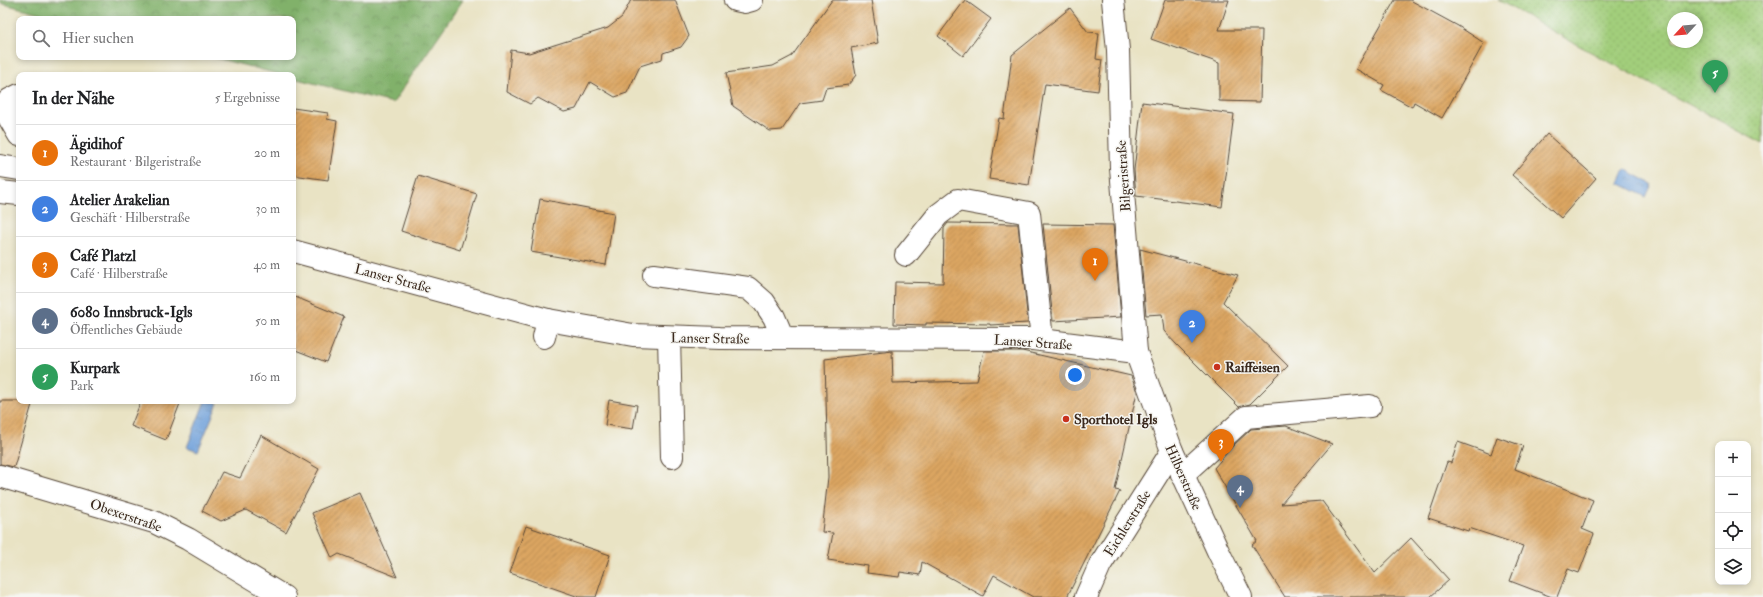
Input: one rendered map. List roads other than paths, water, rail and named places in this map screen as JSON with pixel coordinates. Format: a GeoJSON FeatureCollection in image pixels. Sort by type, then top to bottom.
{"type":"FeatureCollection","features":[{"type":"Feature","properties":{"kind":"main road"},"geometry":{"type":"LineString","coordinates":[[735,0],[744,2],[752,0]]}},
{"type":"Feature","properties":{"kind":"main road","name":"Bilgeristraße"},"geometry":{"type":"LineString","coordinates":[[1113,0],[1118,50],[1121,168],[1136,352]]}},
{"type":"Feature","properties":{"kind":"main road"},"geometry":{"type":"LineString","coordinates":[[16,96],[9,100],[4,109],[16,130]]}},
{"type":"Feature","properties":{"kind":"main road"},"geometry":{"type":"LineString","coordinates":[[0,166],[16,168]]}},
{"type":"Feature","properties":{"kind":"main road"},"geometry":{"type":"LineString","coordinates":[[0,192],[16,194]]}},
{"type":"Feature","properties":{"kind":"main road"},"geometry":{"type":"LineString","coordinates":[[906,255],[938,215],[958,200],[1028,213],[1042,340]]}},
{"type":"Feature","properties":{"kind":"main road","name":"Lanser Straße"},"geometry":{"type":"LineString","coordinates":[[296,252],[546,328],[669,337],[1042,340],[1136,352]]}},
{"type":"Feature","properties":{"kind":"main road"},"geometry":{"type":"LineString","coordinates":[[654,275],[748,288],[764,302],[774,317],[783,338]]}},
{"type":"Feature","properties":{"kind":"main road"},"geometry":{"type":"LineString","coordinates":[[669,337],[672,457]]}},
{"type":"Feature","properties":{"kind":"main road","name":"Hilberstraße"},"geometry":{"type":"LineString","coordinates":[[1136,352],[1182,475],[1241,597]]}},
{"type":"Feature","properties":{"kind":"main road"},"geometry":{"type":"LineString","coordinates":[[1182,475],[1246,417],[1370,406]]}},
{"type":"Feature","properties":{"kind":"main road","name":"Eichlerstraße"},"geometry":{"type":"LineString","coordinates":[[1086,597],[1100,565],[1172,451]]}},
{"type":"Feature","properties":{"kind":"main road","name":"Obexerstraße"},"geometry":{"type":"LineString","coordinates":[[0,476],[154,522],[188,539],[284,597]]}},
{"type":"Feature","properties":{"kind":"water"},"geometry":{"type":"Polygon","coordinates":[[[1625,169],[1652,184],[1646,197],[1619,183],[1625,169]]]}},
{"type":"Feature","properties":{"kind":"water"},"geometry":{"type":"Polygon","coordinates":[[[204,404],[218,404],[198,451],[187,447],[204,404]]]}},
{"type":"Feature","properties":{"kind":"place","name":"Kurpark"},"geometry":{"type":"Point","coordinates":[1715,93]}},
{"type":"Feature","properties":{"kind":"place","name":"Ägidihof"},"geometry":{"type":"Point","coordinates":[1095,281]}},
{"type":"Feature","properties":{"kind":"place","name":"Atelier Arakelian"},"geometry":{"type":"Point","coordinates":[1192,343]}},
{"type":"Feature","properties":{"kind":"place","name":"Raiffeisen"},"geometry":{"type":"Point","coordinates":[1217,367]}},
{"type":"Feature","properties":{"kind":"place","name":"Sporthotel Igls"},"geometry":{"type":"Point","coordinates":[1066,419]}},
{"type":"Feature","properties":{"kind":"place","name":"Café Platzl"},"geometry":{"type":"Point","coordinates":[1221,462]}},
{"type":"Feature","properties":{"kind":"place","name":"6080 Innsbruck-Igls"},"geometry":{"type":"Point","coordinates":[1240,508]}}]}
